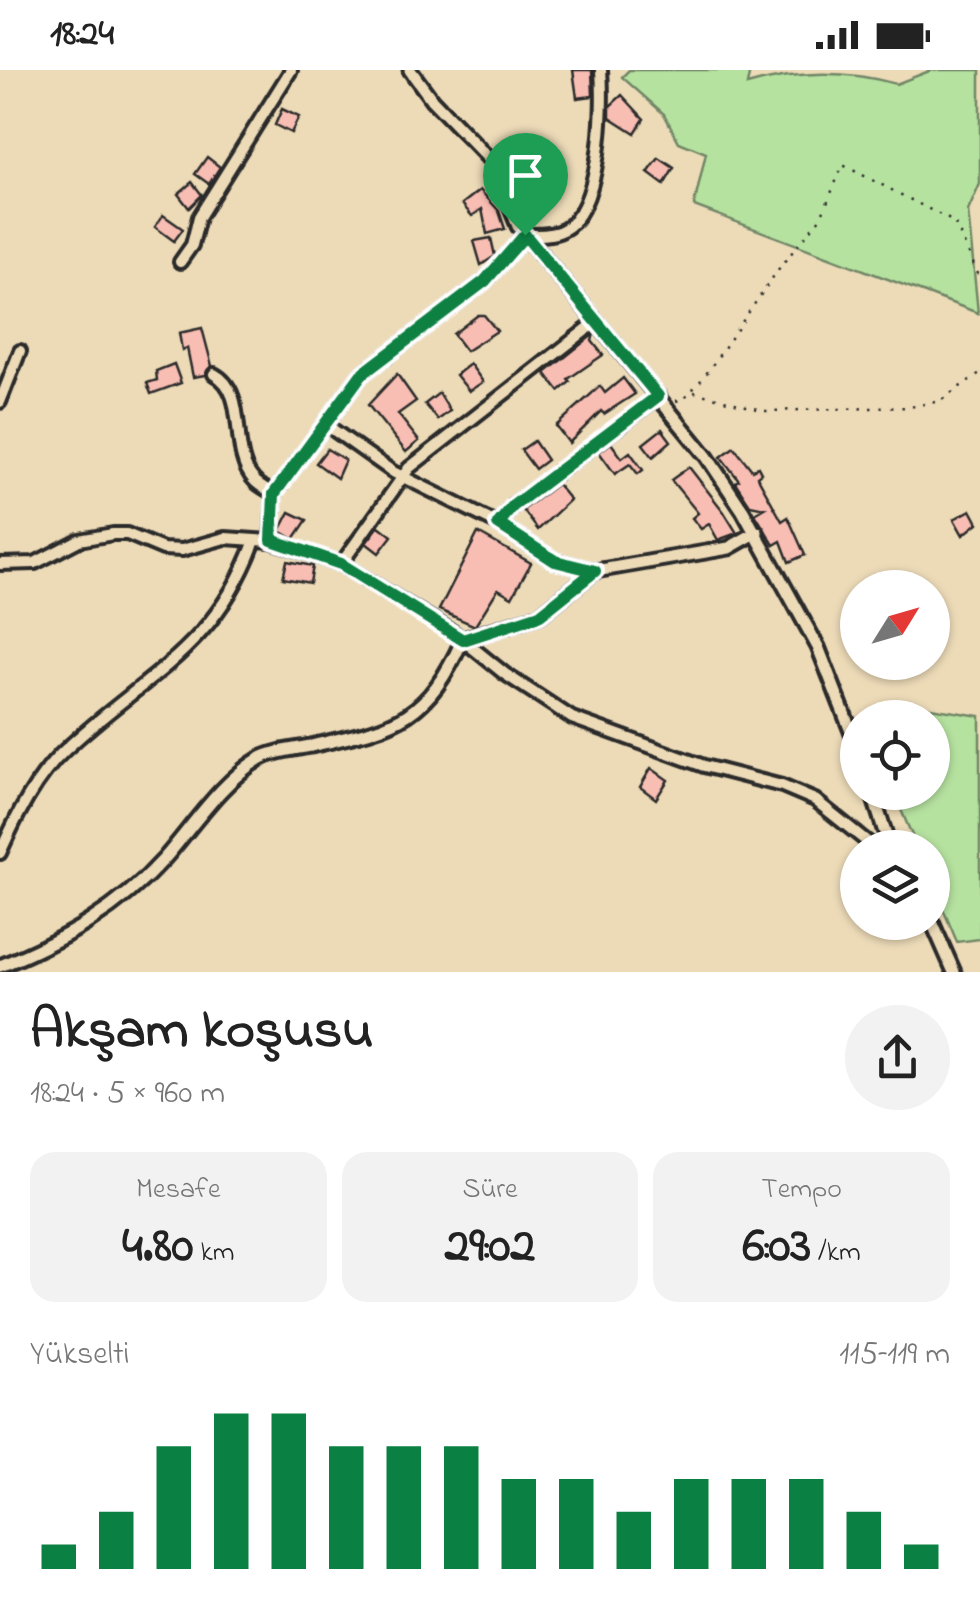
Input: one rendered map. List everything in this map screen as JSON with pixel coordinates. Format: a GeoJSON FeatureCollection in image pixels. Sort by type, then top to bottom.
{"type":"FeatureCollection","features":[{"type":"Feature","properties":{"kind":"street"},"geometry":{"type":"LineString","coordinates":[[180,262],[192,245],[200,217],[290,70]]}},
{"type":"Feature","properties":{"kind":"street"},"geometry":{"type":"LineString","coordinates":[[410,70],[432,100],[493,164],[501,192],[525,235],[706,457],[757,532],[818,648],[840,703]]}},
{"type":"Feature","properties":{"kind":"street"},"geometry":{"type":"LineString","coordinates":[[272,540],[274,494],[361,375],[485,281],[525,235],[562,231],[578,218],[590,190],[604,112],[601,70]]}},
{"type":"Feature","properties":{"kind":"street"},"geometry":{"type":"LineString","coordinates":[[341,564],[402,476],[596,322]]}},
{"type":"Feature","properties":{"kind":"street"},"geometry":{"type":"LineString","coordinates":[[0,402],[20,352]]}},
{"type":"Feature","properties":{"kind":"street"},"geometry":{"type":"LineString","coordinates":[[214,374],[225,380],[234,399],[236,430],[252,479],[274,494]]}},
{"type":"Feature","properties":{"kind":"street"},"geometry":{"type":"LineString","coordinates":[[498,524],[513,506],[661,400]]}},
{"type":"Feature","properties":{"kind":"street"},"geometry":{"type":"LineString","coordinates":[[325,424],[402,476],[498,524],[555,561],[595,571],[730,548],[757,532]]}},
{"type":"Feature","properties":{"kind":"street"},"geometry":{"type":"LineString","coordinates":[[0,564],[35,562],[79,540],[113,534],[127,534],[163,549],[182,550],[225,538],[254,543],[272,540],[341,564],[463,640],[572,718],[704,766],[782,786],[815,800],[852,830]]}},
{"type":"Feature","properties":{"kind":"street"},"geometry":{"type":"LineString","coordinates":[[0,854],[34,789],[64,750],[178,656],[223,610],[254,543]]}},
{"type":"Feature","properties":{"kind":"street"},"geometry":{"type":"LineString","coordinates":[[0,966],[100,918],[123,900],[202,813],[260,758],[389,725],[422,707],[442,684],[463,640],[540,615],[595,571]]}},
{"type":"Feature","properties":{"kind":"street"},"geometry":{"type":"LineString","coordinates":[[940,940],[954,972]]}},
{"type":"Feature","properties":{"kind":"path"},"geometry":{"type":"LineString","coordinates":[[661,400],[685,398],[691,391],[821,217],[843,166],[954,222],[980,278]]}},
{"type":"Feature","properties":{"kind":"path"},"geometry":{"type":"LineString","coordinates":[[691,391],[764,412],[910,407],[940,401],[980,374]]}},
{"type":"Feature","properties":{"kind":"green space"},"geometry":{"type":"Polygon","coordinates":[[[629,70],[750,70],[747,85],[822,74],[896,84],[932,70],[980,70],[980,184],[968,211],[978,313],[694,206],[706,153],[679,142],[664,114],[622,77],[629,70]]]}},
{"type":"Feature","properties":{"kind":"green space"},"geometry":{"type":"Polygon","coordinates":[[[950,711],[980,716],[980,939],[957,942],[950,925],[950,830],[910,830],[901,810],[950,810],[950,711]]]}},
{"type":"Feature","properties":{"kind":"building"},"geometry":{"type":"Polygon","coordinates":[[[573,70],[592,70],[593,96],[577,98],[573,70]]]}},
{"type":"Feature","properties":{"kind":"building"},"geometry":{"type":"Polygon","coordinates":[[[622,95],[644,119],[635,133],[610,117],[610,106],[622,95]]]}},
{"type":"Feature","properties":{"kind":"building"},"geometry":{"type":"Polygon","coordinates":[[[282,109],[299,117],[291,133],[275,125],[282,109]]]}},
{"type":"Feature","properties":{"kind":"building"},"geometry":{"type":"Polygon","coordinates":[[[207,157],[220,167],[209,184],[195,174],[207,157]]]}},
{"type":"Feature","properties":{"kind":"building"},"geometry":{"type":"Polygon","coordinates":[[[659,158],[674,168],[664,185],[648,173],[659,158]]]}},
{"type":"Feature","properties":{"kind":"building"},"geometry":{"type":"Polygon","coordinates":[[[192,182],[202,195],[189,208],[178,194],[192,182]]]}},
{"type":"Feature","properties":{"kind":"building"},"geometry":{"type":"Polygon","coordinates":[[[480,190],[499,211],[505,229],[487,234],[482,209],[472,216],[462,204],[480,190]]]}},
{"type":"Feature","properties":{"kind":"building"},"geometry":{"type":"Polygon","coordinates":[[[163,215],[183,229],[174,241],[155,227],[163,215]]]}},
{"type":"Feature","properties":{"kind":"building"},"geometry":{"type":"Polygon","coordinates":[[[491,238],[495,256],[481,265],[474,241],[491,238]]]}},
{"type":"Feature","properties":{"kind":"building"},"geometry":{"type":"Polygon","coordinates":[[[478,315],[484,315],[497,331],[466,351],[453,334],[478,315]]]}},
{"type":"Feature","properties":{"kind":"building"},"geometry":{"type":"Polygon","coordinates":[[[202,328],[212,366],[205,375],[193,377],[187,348],[182,350],[179,333],[202,328]]]}},
{"type":"Feature","properties":{"kind":"building"},"geometry":{"type":"Polygon","coordinates":[[[594,334],[592,341],[603,355],[568,379],[570,382],[559,391],[545,373],[594,334]]]}},
{"type":"Feature","properties":{"kind":"building"},"geometry":{"type":"Polygon","coordinates":[[[174,364],[181,383],[151,394],[147,383],[157,380],[156,371],[174,364]]]}},
{"type":"Feature","properties":{"kind":"building"},"geometry":{"type":"Polygon","coordinates":[[[470,364],[483,382],[469,391],[456,375],[470,364]]]}},
{"type":"Feature","properties":{"kind":"building"},"geometry":{"type":"Polygon","coordinates":[[[397,374],[416,401],[398,414],[419,441],[406,452],[368,405],[397,374]]]}},
{"type":"Feature","properties":{"kind":"building"},"geometry":{"type":"Polygon","coordinates":[[[623,378],[635,394],[604,414],[601,411],[569,443],[556,426],[600,386],[605,393],[623,378]]]}},
{"type":"Feature","properties":{"kind":"building"},"geometry":{"type":"Polygon","coordinates":[[[439,393],[450,411],[438,420],[425,404],[439,393]]]}},
{"type":"Feature","properties":{"kind":"building"},"geometry":{"type":"Polygon","coordinates":[[[662,429],[671,441],[653,457],[643,444],[662,429]]]}},
{"type":"Feature","properties":{"kind":"building"},"geometry":{"type":"Polygon","coordinates":[[[534,441],[547,460],[535,469],[521,450],[534,441]]]}},
{"type":"Feature","properties":{"kind":"building"},"geometry":{"type":"Polygon","coordinates":[[[611,443],[622,458],[630,452],[643,470],[638,474],[630,464],[615,474],[599,452],[611,443]]]}},
{"type":"Feature","properties":{"kind":"building"},"geometry":{"type":"Polygon","coordinates":[[[734,447],[752,470],[758,467],[761,473],[757,476],[782,521],[788,517],[805,555],[789,562],[781,541],[774,545],[755,514],[765,508],[750,505],[735,482],[739,480],[721,457],[734,447]]]}},
{"type":"Feature","properties":{"kind":"building"},"geometry":{"type":"Polygon","coordinates":[[[327,449],[345,460],[337,478],[316,463],[327,449]]]}},
{"type":"Feature","properties":{"kind":"building"},"geometry":{"type":"Polygon","coordinates":[[[689,467],[737,533],[718,540],[709,524],[701,529],[692,518],[698,513],[671,480],[689,467]]]}},
{"type":"Feature","properties":{"kind":"building"},"geometry":{"type":"Polygon","coordinates":[[[557,484],[570,500],[538,530],[523,510],[557,484]]]}},
{"type":"Feature","properties":{"kind":"building"},"geometry":{"type":"Polygon","coordinates":[[[971,510],[978,523],[963,535],[954,519],[971,510]]]}},
{"type":"Feature","properties":{"kind":"building"},"geometry":{"type":"Polygon","coordinates":[[[290,512],[307,520],[294,539],[280,531],[290,512]]]}},
{"type":"Feature","properties":{"kind":"building"},"geometry":{"type":"Polygon","coordinates":[[[379,526],[392,536],[379,553],[366,543],[379,526]]]}},
{"type":"Feature","properties":{"kind":"building"},"geometry":{"type":"Polygon","coordinates":[[[478,533],[531,563],[512,597],[498,589],[475,626],[439,610],[478,533]]]}},
{"type":"Feature","properties":{"kind":"building"},"geometry":{"type":"Polygon","coordinates":[[[287,561],[313,566],[310,583],[283,578],[287,561]]]}},
{"type":"Feature","properties":{"kind":"building"},"geometry":{"type":"Polygon","coordinates":[[[651,768],[668,780],[656,799],[640,787],[651,768]]]}},
{"type":"Feature","properties":{"kind":"route"},"geometry":{"type":"LineString","coordinates":[[525,235],[658,396],[513,506],[498,524],[555,561],[595,571],[540,615],[484,630],[463,640],[341,564],[272,540],[271,508],[274,494],[346,401],[361,375],[485,281],[525,235]]}}]}
